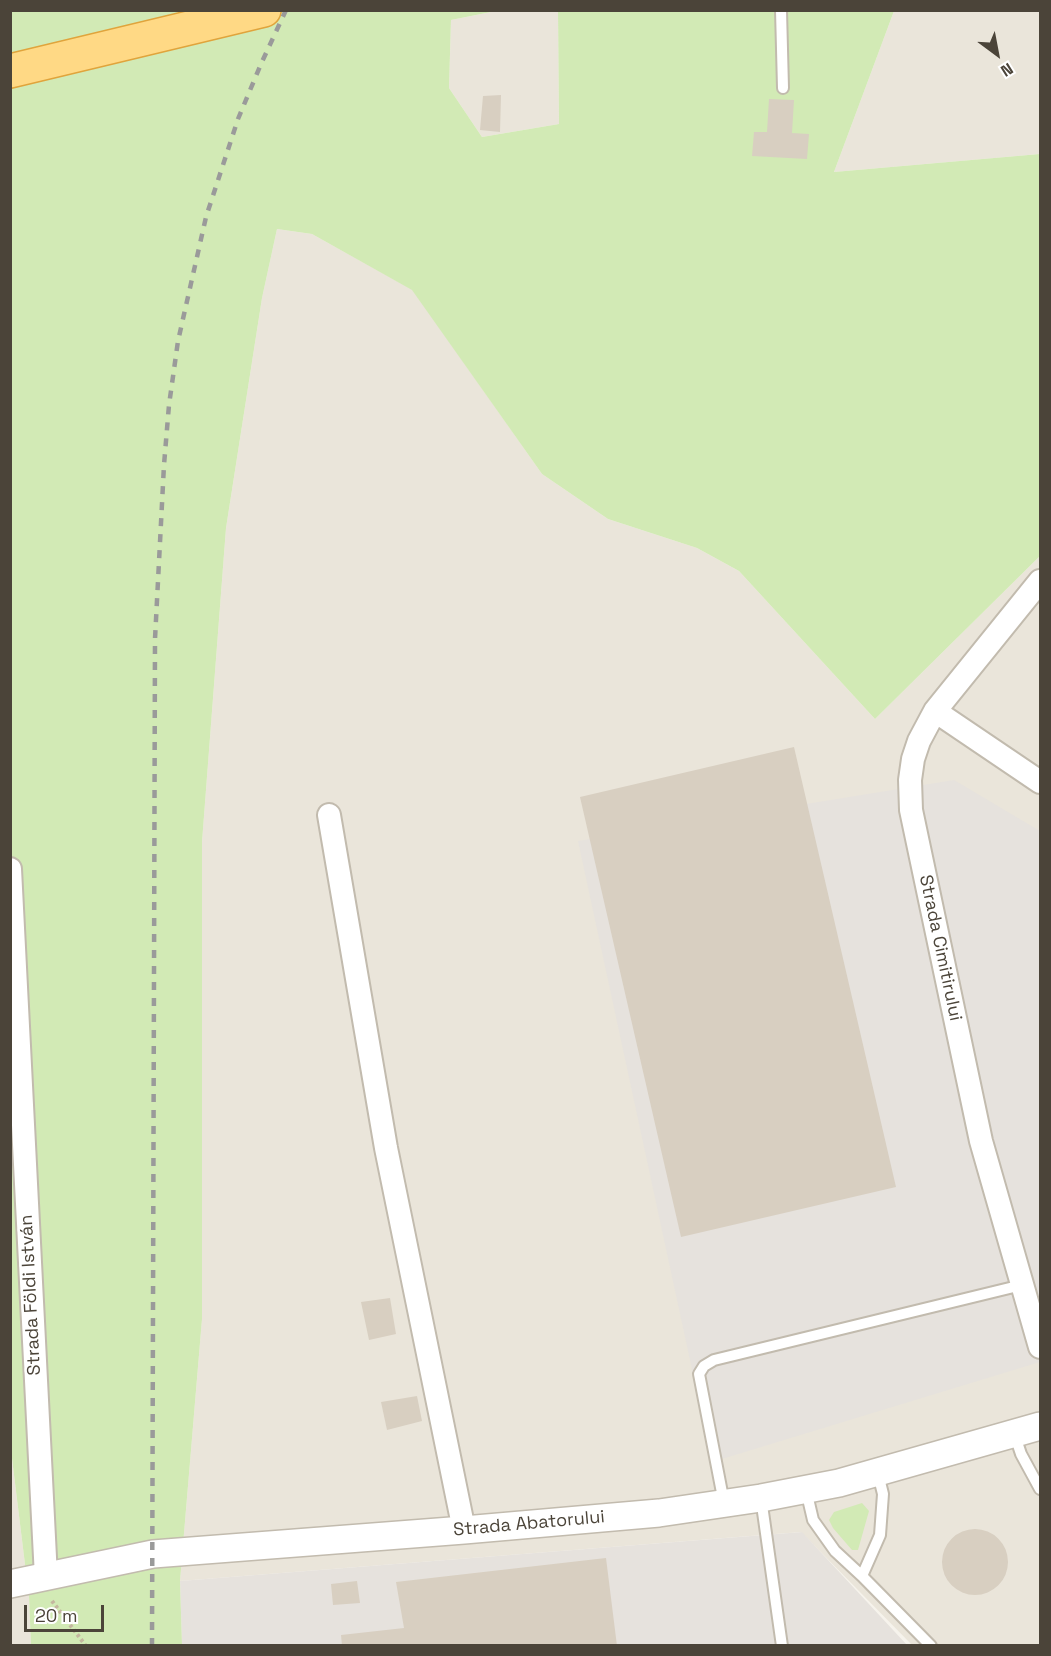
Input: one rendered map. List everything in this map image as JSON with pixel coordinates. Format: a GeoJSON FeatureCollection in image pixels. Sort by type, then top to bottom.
{"type":"FeatureCollection","features":[{"type":"Feature","properties":{"kind":"highway"},"geometry":{"type":"LineString","coordinates":[[10,70],[264,10]]}},
{"type":"Feature","properties":{"kind":"street","name":"Strada Cimitirului"},"geometry":{"type":"LineString","coordinates":[[1041,581],[935,711],[919,741],[910,780],[911,810],[981,1141],[1041,1347]]}},
{"type":"Feature","properties":{"kind":"street"},"geometry":{"type":"LineString","coordinates":[[935,711],[1041,782]]}},
{"type":"Feature","properties":{"kind":"street"},"geometry":{"type":"LineString","coordinates":[[329,815],[386,1148],[464,1530]]}},
{"type":"Feature","properties":{"kind":"street","name":"Strada Földi István"},"geometry":{"type":"LineString","coordinates":[[10,869],[46,1577]]}},
{"type":"Feature","properties":{"kind":"street","name":"Strada Abatorului"},"geometry":{"type":"LineString","coordinates":[[10,1584],[153,1554],[659,1513],[761,1498],[878,1473],[1041,1426]]}},
{"type":"Feature","properties":{"kind":"lane"},"geometry":{"type":"LineString","coordinates":[[781,10],[783,88]]}},
{"type":"Feature","properties":{"kind":"lane"},"geometry":{"type":"LineString","coordinates":[[723,1503],[699,1374],[704,1366],[714,1360],[1022,1285]]}},
{"type":"Feature","properties":{"kind":"lane"},"geometry":{"type":"LineString","coordinates":[[1014,1433],[1021,1454],[1041,1489]]}},
{"type":"Feature","properties":{"kind":"lane"},"geometry":{"type":"LineString","coordinates":[[862,1576],[880,1534],[883,1494],[878,1473]]}},
{"type":"Feature","properties":{"kind":"lane"},"geometry":{"type":"LineString","coordinates":[[806,1490],[813,1520],[836,1551],[931,1646]]}},
{"type":"Feature","properties":{"kind":"lane"},"geometry":{"type":"LineString","coordinates":[[761,1498],[782,1646]]}},
{"type":"Feature","properties":{"kind":"path"},"geometry":{"type":"LineString","coordinates":[[46,1577],[47,1594],[86,1646]]}},
{"type":"Feature","properties":{"kind":"shaded area"},"geometry":{"type":"Polygon","coordinates":[[[496,11],[558,11],[559,124],[482,137],[449,88],[451,20],[496,11]]]}},
{"type":"Feature","properties":{"kind":"shaded area"},"geometry":{"type":"Polygon","coordinates":[[[894,11],[1040,11],[1040,154],[834,172],[894,11]]]}},
{"type":"Feature","properties":{"kind":"shaded area"},"geometry":{"type":"Polygon","coordinates":[[[277,229],[312,234],[413,290],[542,474],[608,519],[697,548],[739,571],[875,719],[1040,556],[1040,1645],[912,1645],[801,1532],[180,1581],[202,1319],[202,842],[226,528],[262,298],[277,229]]]}},
{"type":"Feature","properties":{"kind":"shaded area"},"geometry":{"type":"Polygon","coordinates":[[[954,780],[1040,831],[1040,1362],[712,1462],[578,841],[954,780]]]}},
{"type":"Feature","properties":{"kind":"shaded area"},"geometry":{"type":"Polygon","coordinates":[[[10,1442],[29,1597],[31,1645],[11,1645],[10,1442]]]}},
{"type":"Feature","properties":{"kind":"shaded area"},"geometry":{"type":"Polygon","coordinates":[[[802,1532],[907,1645],[182,1645],[180,1581],[802,1532]]]}},
{"type":"Feature","properties":{"kind":"green space"},"geometry":{"type":"Polygon","coordinates":[[[10,11],[496,11],[451,20],[449,88],[482,137],[559,124],[558,11],[894,11],[834,172],[1040,154],[1040,556],[875,719],[739,571],[697,548],[608,519],[542,474],[412,290],[312,234],[277,229],[262,298],[226,528],[202,842],[202,1319],[180,1581],[182,1645],[31,1645],[29,1597],[10,1442],[10,11]]]}},
{"type":"Feature","properties":{"kind":"green space"},"geometry":{"type":"Polygon","coordinates":[[[862,1503],[869,1511],[858,1550],[852,1550],[829,1520],[834,1512],[862,1503]]]}},
{"type":"Feature","properties":{"kind":"building"},"geometry":{"type":"Polygon","coordinates":[[[501,95],[500,132],[480,130],[483,96],[501,95]]]}},
{"type":"Feature","properties":{"kind":"building"},"geometry":{"type":"Polygon","coordinates":[[[769,99],[794,100],[792,133],[809,134],[807,159],[752,156],[754,132],[767,132],[769,99]]]}},
{"type":"Feature","properties":{"kind":"building"},"geometry":{"type":"Polygon","coordinates":[[[794,747],[896,1187],[681,1237],[580,797],[794,747]]]}},
{"type":"Feature","properties":{"kind":"building"},"geometry":{"type":"Polygon","coordinates":[[[390,1298],[396,1334],[369,1340],[361,1302],[390,1298]]]}},
{"type":"Feature","properties":{"kind":"building"},"geometry":{"type":"Polygon","coordinates":[[[417,1396],[422,1421],[387,1430],[381,1402],[417,1396]]]}},
{"type":"Feature","properties":{"kind":"building"},"geometry":{"type":"Polygon","coordinates":[[[975,1529],[988,1531],[998,1539],[1006,1549],[1008,1562],[1006,1575],[998,1585],[988,1593],[975,1595],[962,1593],[952,1585],[944,1575],[942,1562],[944,1549],[952,1539],[962,1531],[975,1529]]]}},
{"type":"Feature","properties":{"kind":"building"},"geometry":{"type":"Polygon","coordinates":[[[606,1558],[617,1646],[342,1646],[341,1635],[404,1628],[396,1582],[606,1558]]]}},
{"type":"Feature","properties":{"kind":"building"},"geometry":{"type":"Polygon","coordinates":[[[357,1581],[360,1603],[333,1605],[331,1584],[357,1581]]]}},
{"type":"Feature","properties":{"kind":"railway"},"geometry":{"type":"LineString","coordinates":[[152,1646],[155,639],[164,465],[178,341],[206,217],[238,119],[286,10]]}}]}
